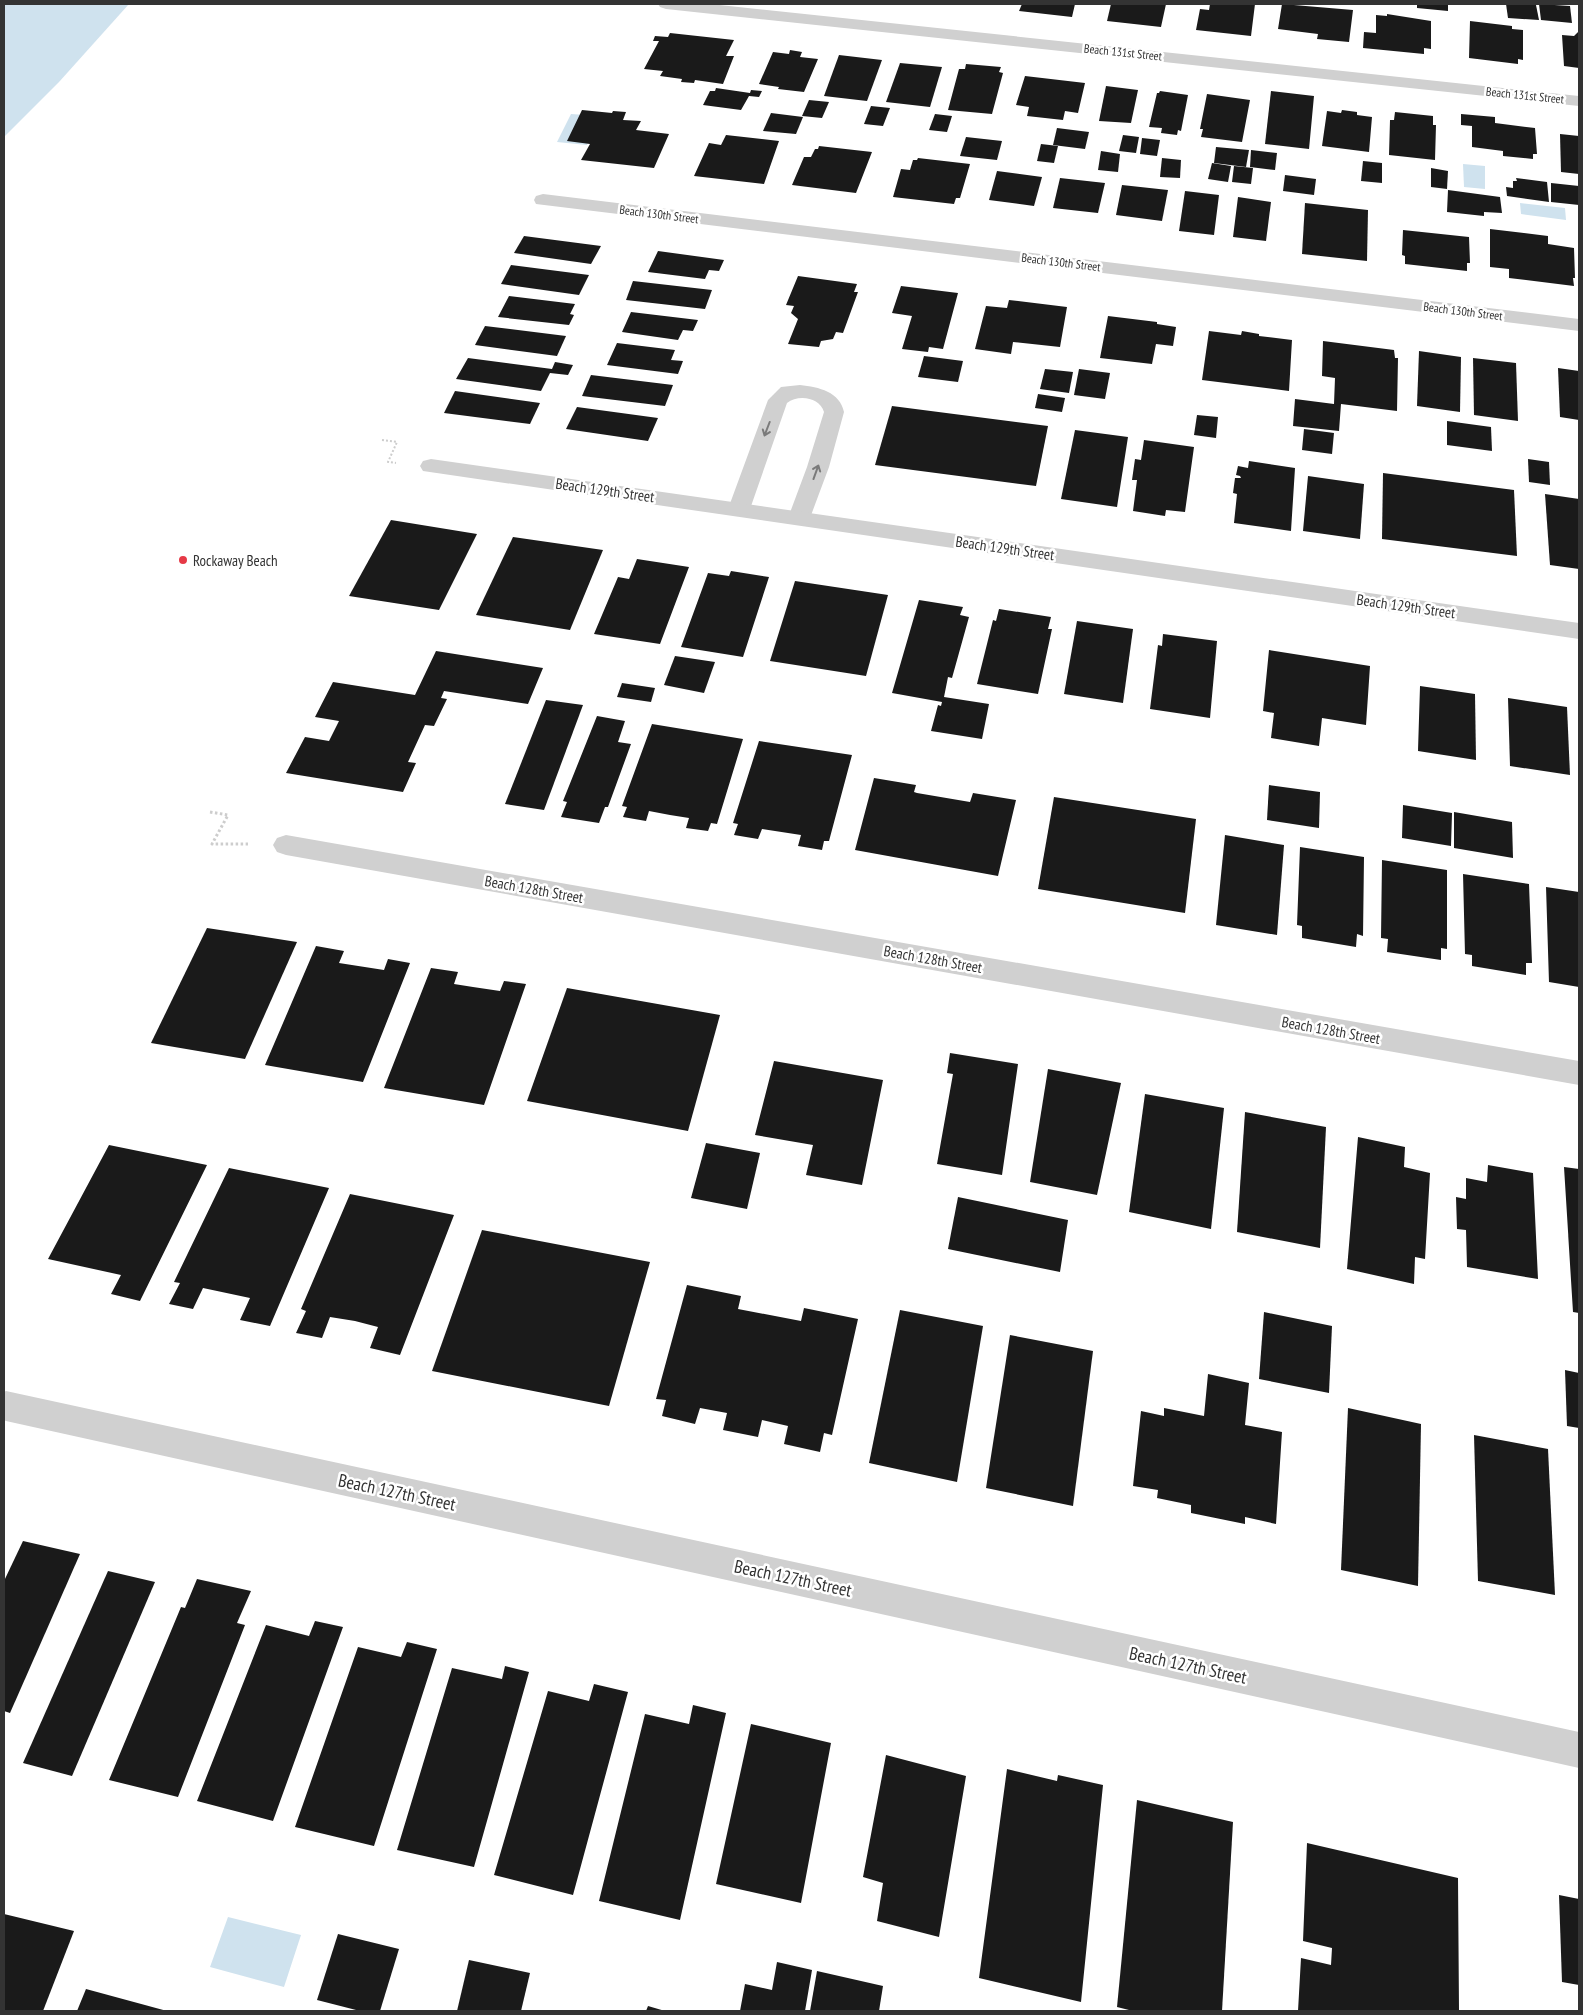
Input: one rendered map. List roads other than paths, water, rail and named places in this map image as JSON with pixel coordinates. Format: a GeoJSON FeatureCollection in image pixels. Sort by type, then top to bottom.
{"type":"FeatureCollection","features":[{"type":"Feature","properties":{"kind":"street","name":"Beach 131st Street"},"geometry":{"type":"LineString","coordinates":[[666,4],[1579,101]]}},
{"type":"Feature","properties":{"kind":"street","name":"Beach 130th Street"},"geometry":{"type":"LineString","coordinates":[[543,200],[1579,325]]}},
{"type":"Feature","properties":{"kind":"street"},"geometry":{"type":"LineString","coordinates":[[739,508],[778,400],[788,392],[807,391],[832,403],[834,412],[818,467],[799,518]]}},
{"type":"Feature","properties":{"kind":"street","name":"Beach 129th Street"},"geometry":{"type":"LineString","coordinates":[[431,466],[739,508],[1579,631]]}},
{"type":"Feature","properties":{"kind":"street","name":"Beach 128th Street"},"geometry":{"type":"LineString","coordinates":[[286,845],[1579,1074]]}},
{"type":"Feature","properties":{"kind":"street","name":"Beach 127th Street"},"geometry":{"type":"LineString","coordinates":[[6,1406],[1579,1750]]}},
{"type":"Feature","properties":{"kind":"water"},"geometry":{"type":"Polygon","coordinates":[[[4,4],[129,4],[59,82],[4,137],[4,4]]]}},
{"type":"Feature","properties":{"kind":"water"},"geometry":{"type":"Polygon","coordinates":[[[571,114],[600,116],[587,145],[557,142],[571,114]]]}},
{"type":"Feature","properties":{"kind":"water"},"geometry":{"type":"Polygon","coordinates":[[[1463,164],[1485,166],[1485,189],[1464,187],[1463,164]]]}},
{"type":"Feature","properties":{"kind":"water"},"geometry":{"type":"Polygon","coordinates":[[[1520,203],[1565,208],[1566,220],[1521,214],[1520,203]]]}},
{"type":"Feature","properties":{"kind":"water"},"geometry":{"type":"Polygon","coordinates":[[[228,1917],[301,1935],[284,1987],[210,1967],[228,1917]]]}},
{"type":"Feature","properties":{"kind":"place","name":"Rockaway Beach"},"geometry":{"type":"Point","coordinates":[183,560]}}]}
